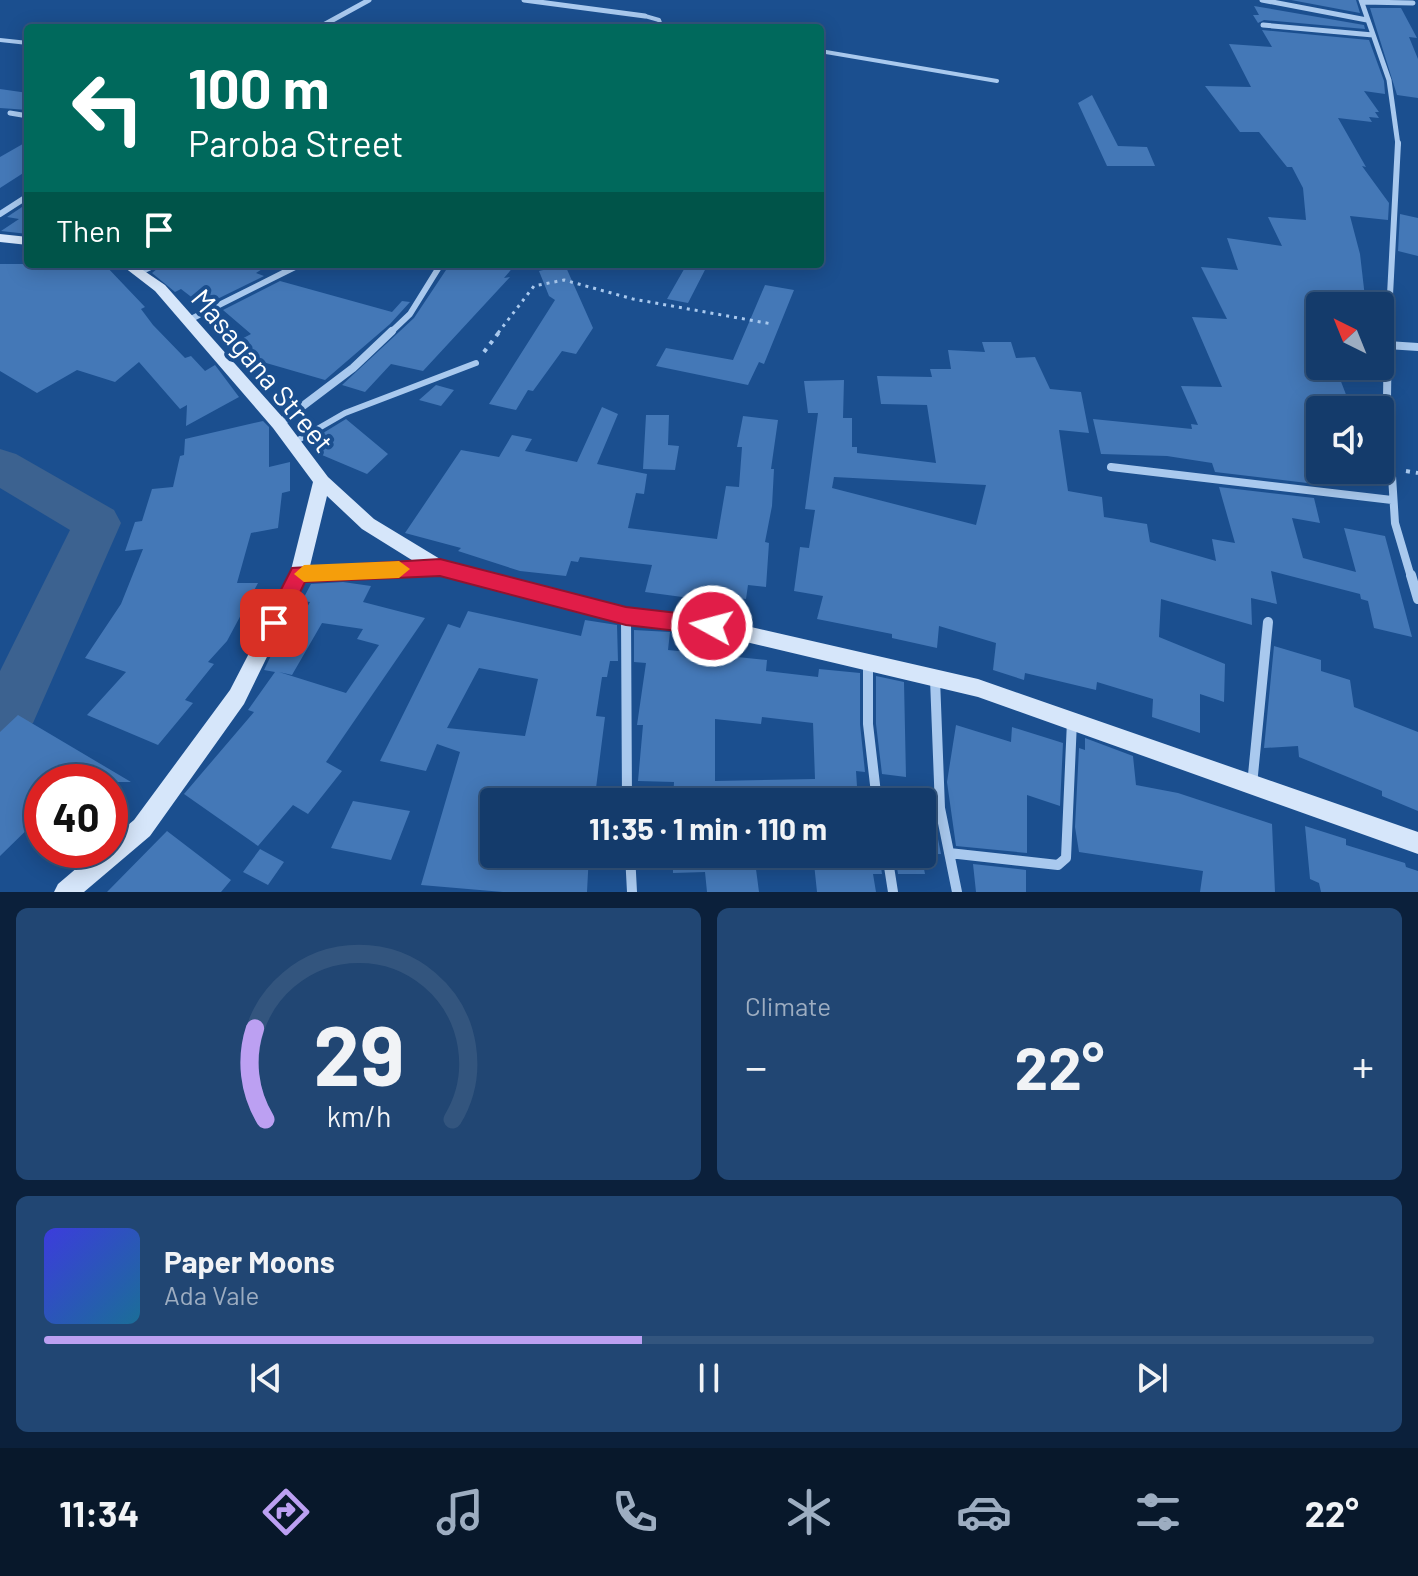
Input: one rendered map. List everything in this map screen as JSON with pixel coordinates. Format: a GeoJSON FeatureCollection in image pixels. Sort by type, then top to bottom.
{"type":"FeatureCollection","features":[{"type":"Feature","properties":{"kind":"street"},"geometry":{"type":"LineString","coordinates":[[325,24],[369,0]]}},
{"type":"Feature","properties":{"kind":"street"},"geometry":{"type":"LineString","coordinates":[[524,0],[645,16]]}},
{"type":"Feature","properties":{"kind":"street"},"geometry":{"type":"LineString","coordinates":[[1262,0],[1367,20]]}},
{"type":"Feature","properties":{"kind":"street"},"geometry":{"type":"LineString","coordinates":[[1390,292],[1399,151],[1389,80],[1362,1],[1413,3]]}},
{"type":"Feature","properties":{"kind":"street"},"geometry":{"type":"LineString","coordinates":[[1263,25],[1373,35]]}},
{"type":"Feature","properties":{"kind":"street"},"geometry":{"type":"LineString","coordinates":[[10,113],[24,115]]}},
{"type":"Feature","properties":{"kind":"street"},"geometry":{"type":"LineString","coordinates":[[0,214],[24,199]]}},
{"type":"Feature","properties":{"kind":"street"},"geometry":{"type":"LineString","coordinates":[[0,238],[24,241]]}},
{"type":"Feature","properties":{"kind":"street","name":"Masagana Street"},"geometry":{"type":"LineString","coordinates":[[133,268],[189,320],[279,424],[322,481],[368,524],[440,568]]}},
{"type":"Feature","properties":{"kind":"street"},"geometry":{"type":"LineString","coordinates":[[189,320],[293,268]]}},
{"type":"Feature","properties":{"kind":"street"},"geometry":{"type":"LineString","coordinates":[[279,424],[353,368],[410,314],[439,268]]}},
{"type":"Feature","properties":{"kind":"street"},"geometry":{"type":"LineString","coordinates":[[1394,345],[1418,347]]}},
{"type":"Feature","properties":{"kind":"street"},"geometry":{"type":"LineString","coordinates":[[1388,380],[1392,500],[1418,599]]}},
{"type":"Feature","properties":{"kind":"street"},"geometry":{"type":"LineString","coordinates":[[1111,467],[1392,500]]}},
{"type":"Feature","properties":{"kind":"street"},"geometry":{"type":"LineString","coordinates":[[66,892],[142,828],[237,697],[299,574],[322,481]]}},
{"type":"Feature","properties":{"kind":"street"},"geometry":{"type":"LineString","coordinates":[[299,574],[440,568],[626,616],[712,626],[978,688],[1418,843]]}},
{"type":"Feature","properties":{"kind":"street"},"geometry":{"type":"LineString","coordinates":[[626,616],[627,788]]}},
{"type":"Feature","properties":{"kind":"street"},"geometry":{"type":"LineString","coordinates":[[1252,786],[1256,729],[1265,686],[1268,622]]}},
{"type":"Feature","properties":{"kind":"street"},"geometry":{"type":"LineString","coordinates":[[868,663],[868,724],[875,788]]}},
{"type":"Feature","properties":{"kind":"street"},"geometry":{"type":"LineString","coordinates":[[935,678],[940,808],[957,892]]}},
{"type":"Feature","properties":{"kind":"street"},"geometry":{"type":"LineString","coordinates":[[949,853],[1058,865],[1066,858],[1072,721]]}},
{"type":"Feature","properties":{"kind":"street"},"geometry":{"type":"LineString","coordinates":[[631,868],[632,892]]}},
{"type":"Feature","properties":{"kind":"street"},"geometry":{"type":"LineString","coordinates":[[889,868],[893,892]]}},
{"type":"Feature","properties":{"kind":"lane"},"geometry":{"type":"LineString","coordinates":[[645,16],[659,20],[660,24]]}},
{"type":"Feature","properties":{"kind":"lane"},"geometry":{"type":"LineString","coordinates":[[0,40],[24,43]]}},
{"type":"Feature","properties":{"kind":"lane"},"geometry":{"type":"LineString","coordinates":[[824,52],[997,81]]}},
{"type":"Feature","properties":{"kind":"lane"},"geometry":{"type":"LineString","coordinates":[[293,443],[345,413],[476,363]]}},
{"type":"Feature","properties":{"kind":"path"},"geometry":{"type":"LineString","coordinates":[[476,363],[534,286],[564,280],[633,299],[772,324]]}},
{"type":"Feature","properties":{"kind":"building"},"geometry":{"type":"Polygon","coordinates":[[[1291,0],[1356,0],[1360,13],[1291,0]]]}},
{"type":"Feature","properties":{"kind":"building"},"geometry":{"type":"Polygon","coordinates":[[[1254,6],[1364,25],[1365,29],[1264,20],[1258,23],[1253,15],[1259,15],[1254,6]]]}},
{"type":"Feature","properties":{"kind":"building"},"geometry":{"type":"Polygon","coordinates":[[[1370,8],[1401,8],[1417,38],[1409,37],[1418,59],[1418,98],[1397,95],[1370,8]]]}},
{"type":"Feature","properties":{"kind":"building"},"geometry":{"type":"Polygon","coordinates":[[[1262,30],[1369,40],[1384,81],[1385,94],[1364,91],[1379,112],[1375,112],[1379,118],[1369,117],[1372,122],[1338,118],[1366,167],[1362,166],[1389,203],[1388,220],[1350,216],[1360,254],[1364,292],[1306,292],[1306,380],[1340,380],[1347,396],[1306,396],[1306,483],[1215,472],[1212,463],[1167,456],[1101,454],[1093,419],[1192,429],[1191,424],[1198,425],[1181,386],[1222,387],[1192,317],[1227,319],[1201,267],[1238,270],[1227,238],[1282,246],[1268,217],[1306,220],[1303,188],[1292,167],[1287,167],[1259,132],[1240,132],[1205,86],[1251,87],[1229,44],[1272,47],[1262,30]]]}},
{"type":"Feature","properties":{"kind":"building"},"geometry":{"type":"Polygon","coordinates":[[[0,89],[24,92],[24,110],[0,108],[0,89]]]}},
{"type":"Feature","properties":{"kind":"building"},"geometry":{"type":"Polygon","coordinates":[[[1092,95],[1118,146],[1147,147],[1155,166],[1107,166],[1078,103],[1092,95]]]}},
{"type":"Feature","properties":{"kind":"building"},"geometry":{"type":"Polygon","coordinates":[[[24,143],[24,173],[0,188],[0,157],[24,143]]]}},
{"type":"Feature","properties":{"kind":"building"},"geometry":{"type":"Polygon","coordinates":[[[24,206],[24,234],[1,231],[19,219],[7,217],[24,206]]]}},
{"type":"Feature","properties":{"kind":"building"},"geometry":{"type":"Polygon","coordinates":[[[1400,214],[1418,218],[1418,256],[1398,251],[1400,214]]]}},
{"type":"Feature","properties":{"kind":"building"},"geometry":{"type":"Polygon","coordinates":[[[0,264],[24,264],[24,268],[108,268],[145,307],[141,309],[153,325],[185,358],[191,356],[205,371],[215,365],[239,397],[186,426],[187,405],[180,409],[139,362],[115,382],[77,370],[37,393],[0,371],[0,264]]]}},
{"type":"Feature","properties":{"kind":"building"},"geometry":{"type":"Polygon","coordinates":[[[158,268],[264,268],[256,273],[264,276],[203,306],[181,289],[175,292],[152,273],[158,268]]]}},
{"type":"Feature","properties":{"kind":"building"},"geometry":{"type":"Polygon","coordinates":[[[447,268],[513,268],[504,278],[510,277],[423,371],[391,364],[365,392],[342,385],[414,318],[447,268]]]}},
{"type":"Feature","properties":{"kind":"building"},"geometry":{"type":"Polygon","coordinates":[[[566,268],[593,328],[576,354],[562,351],[533,391],[528,390],[516,410],[489,404],[555,300],[549,296],[539,271],[566,268]]]}},
{"type":"Feature","properties":{"kind":"building"},"geometry":{"type":"Polygon","coordinates":[[[685,268],[706,268],[688,303],[667,299],[685,268]]]}},
{"type":"Feature","properties":{"kind":"building"},"geometry":{"type":"Polygon","coordinates":[[[280,281],[392,312],[402,301],[410,302],[390,324],[325,380],[235,354],[243,350],[234,343],[251,334],[223,310],[280,281]]]}},
{"type":"Feature","properties":{"kind":"building"},"geometry":{"type":"Polygon","coordinates":[[[765,285],[794,290],[764,364],[759,362],[748,385],[656,366],[666,348],[733,360],[765,285]]]}},
{"type":"Feature","properties":{"kind":"building"},"geometry":{"type":"Polygon","coordinates":[[[982,342],[1011,342],[1016,358],[1035,357],[1050,389],[1081,392],[1089,433],[1059,430],[1068,491],[1102,497],[1104,517],[1147,524],[1150,542],[1216,561],[1212,539],[1235,543],[1219,487],[1314,498],[1320,523],[1292,518],[1303,558],[1356,572],[1344,528],[1385,536],[1412,637],[1374,628],[1368,601],[1361,599],[1360,594],[1271,571],[1277,604],[1251,598],[1252,625],[1161,599],[1159,637],[1225,664],[1224,702],[1200,694],[1200,733],[1152,717],[1153,699],[1097,682],[1096,690],[1025,673],[1024,680],[993,670],[996,643],[939,626],[937,648],[892,638],[892,634],[817,619],[823,596],[794,591],[800,547],[809,548],[815,510],[805,509],[818,413],[808,413],[804,381],[844,380],[843,418],[852,418],[852,447],[857,447],[857,453],[936,463],[927,405],[881,404],[877,376],[932,377],[930,369],[951,369],[948,350],[985,352],[982,342]],[[834,477],[832,488],[976,525],[986,485],[834,477]]]}},
{"type":"Feature","properties":{"kind":"building"},"geometry":{"type":"Polygon","coordinates":[[[436,385],[454,390],[441,406],[419,400],[436,385]]]}},
{"type":"Feature","properties":{"kind":"building"},"geometry":{"type":"Polygon","coordinates":[[[602,407],[618,414],[597,464],[647,474],[644,494],[636,493],[628,528],[717,539],[726,486],[739,487],[742,447],[737,447],[743,416],[778,420],[771,469],[774,469],[772,506],[765,542],[769,543],[766,587],[748,585],[746,599],[713,595],[712,601],[645,592],[652,565],[580,557],[578,562],[571,561],[566,576],[520,571],[458,551],[461,548],[405,533],[461,450],[499,457],[512,435],[532,439],[525,451],[577,462],[602,407]]]}},
{"type":"Feature","properties":{"kind":"building"},"geometry":{"type":"Polygon","coordinates":[[[646,415],[669,415],[668,445],[679,446],[675,470],[643,469],[646,415]]]}},
{"type":"Feature","properties":{"kind":"building"},"geometry":{"type":"Polygon","coordinates":[[[346,419],[388,454],[367,474],[322,455],[310,441],[346,419]]]}},
{"type":"Feature","properties":{"kind":"building"},"geometry":{"type":"Polygon","coordinates":[[[263,421],[269,427],[269,467],[290,462],[290,491],[282,493],[278,528],[251,533],[237,583],[258,583],[227,641],[208,662],[214,664],[185,700],[193,703],[158,745],[87,715],[126,672],[85,658],[121,604],[143,549],[125,551],[135,522],[142,521],[152,489],[173,487],[180,456],[184,455],[185,439],[263,421]]]}},
{"type":"Feature","properties":{"kind":"building"},"geometry":{"type":"Polygon","coordinates":[[[343,582],[371,586],[363,602],[425,618],[326,762],[342,771],[308,814],[293,805],[258,846],[184,794],[254,712],[248,710],[275,672],[264,670],[280,637],[289,639],[310,602],[302,601],[311,584],[343,582]],[[322,623],[292,675],[279,672],[346,693],[379,645],[357,639],[363,629],[322,623]]]}},
{"type":"Feature","properties":{"kind":"building"},"geometry":{"type":"Polygon","coordinates":[[[468,611],[581,636],[585,620],[617,625],[618,661],[610,661],[607,677],[602,677],[596,716],[605,717],[596,788],[480,788],[480,868],[588,868],[587,892],[503,892],[421,885],[460,752],[437,744],[426,771],[380,761],[448,624],[460,628],[468,611]],[[479,668],[447,728],[525,736],[538,679],[479,668]]]}},
{"type":"Feature","properties":{"kind":"building"},"geometry":{"type":"Polygon","coordinates":[[[634,630],[670,632],[668,650],[767,660],[766,671],[818,677],[819,669],[860,673],[860,724],[865,772],[856,771],[857,788],[674,788],[674,782],[638,781],[643,725],[637,725],[646,663],[634,662],[634,630]],[[762,717],[761,724],[715,719],[715,781],[815,779],[813,723],[762,717]]]}},
{"type":"Feature","properties":{"kind":"building"},"geometry":{"type":"Polygon","coordinates":[[[1274,646],[1321,660],[1321,671],[1350,680],[1354,707],[1418,732],[1418,811],[1382,796],[1382,791],[1299,757],[1298,746],[1264,748],[1274,646]]]}},
{"type":"Feature","properties":{"kind":"building"},"geometry":{"type":"Polygon","coordinates":[[[876,676],[904,682],[906,777],[882,774],[876,724],[876,676]]]}},
{"type":"Feature","properties":{"kind":"building"},"geometry":{"type":"Polygon","coordinates":[[[18,715],[101,764],[24,764],[24,833],[0,856],[0,732],[18,715]]]}},
{"type":"Feature","properties":{"kind":"building"},"geometry":{"type":"Polygon","coordinates":[[[956,725],[1011,742],[1012,727],[1063,743],[1060,806],[1027,795],[1027,853],[956,846],[947,782],[956,725]]]}},
{"type":"Feature","properties":{"kind":"building"},"geometry":{"type":"Polygon","coordinates":[[[1085,738],[1133,756],[1136,785],[1178,793],[1272,824],[1275,892],[1200,892],[1203,871],[1079,852],[1075,827],[1079,748],[1085,750],[1085,738]]]}},
{"type":"Feature","properties":{"kind":"building"},"geometry":{"type":"Polygon","coordinates":[[[353,801],[410,811],[391,860],[331,848],[353,801]]]}},
{"type":"Feature","properties":{"kind":"building"},"geometry":{"type":"Polygon","coordinates":[[[1305,826],[1346,839],[1346,845],[1405,863],[1406,867],[1418,871],[1418,892],[1321,892],[1319,883],[1310,879],[1305,826]]]}},
{"type":"Feature","properties":{"kind":"building"},"geometry":{"type":"Polygon","coordinates":[[[936,829],[941,854],[936,854],[936,829]]]}},
{"type":"Feature","properties":{"kind":"building"},"geometry":{"type":"Polygon","coordinates":[[[167,831],[231,880],[221,892],[107,892],[167,831]]]}},
{"type":"Feature","properties":{"kind":"building"},"geometry":{"type":"Polygon","coordinates":[[[260,849],[284,862],[268,885],[243,872],[260,849]]]}},
{"type":"Feature","properties":{"kind":"building"},"geometry":{"type":"Polygon","coordinates":[[[973,864],[1026,870],[1026,892],[976,892],[973,864]]]}},
{"type":"Feature","properties":{"kind":"building"},"geometry":{"type":"Polygon","coordinates":[[[673,868],[756,868],[759,892],[707,892],[705,872],[673,873],[673,868]]]}},
{"type":"Feature","properties":{"kind":"building"},"geometry":{"type":"Polygon","coordinates":[[[814,868],[881,868],[882,874],[873,874],[876,892],[817,892],[814,868]]]}},
{"type":"Feature","properties":{"kind":"building"},"geometry":{"type":"Polygon","coordinates":[[[897,868],[924,868],[925,874],[898,874],[897,868]]]}},
{"type":"Feature","properties":{"kind":"waterway"},"geometry":{"type":"LineString","coordinates":[[0,466],[97,523],[13,704],[0,710]]}},
{"type":"Feature","properties":{"kind":"slow traffic"},"geometry":{"type":"LineString","coordinates":[[304,574],[399,569]]}},
{"type":"Feature","properties":{"kind":"route"},"geometry":{"type":"LineString","coordinates":[[274,623],[299,574],[440,568],[626,616],[712,626]]}}]}
